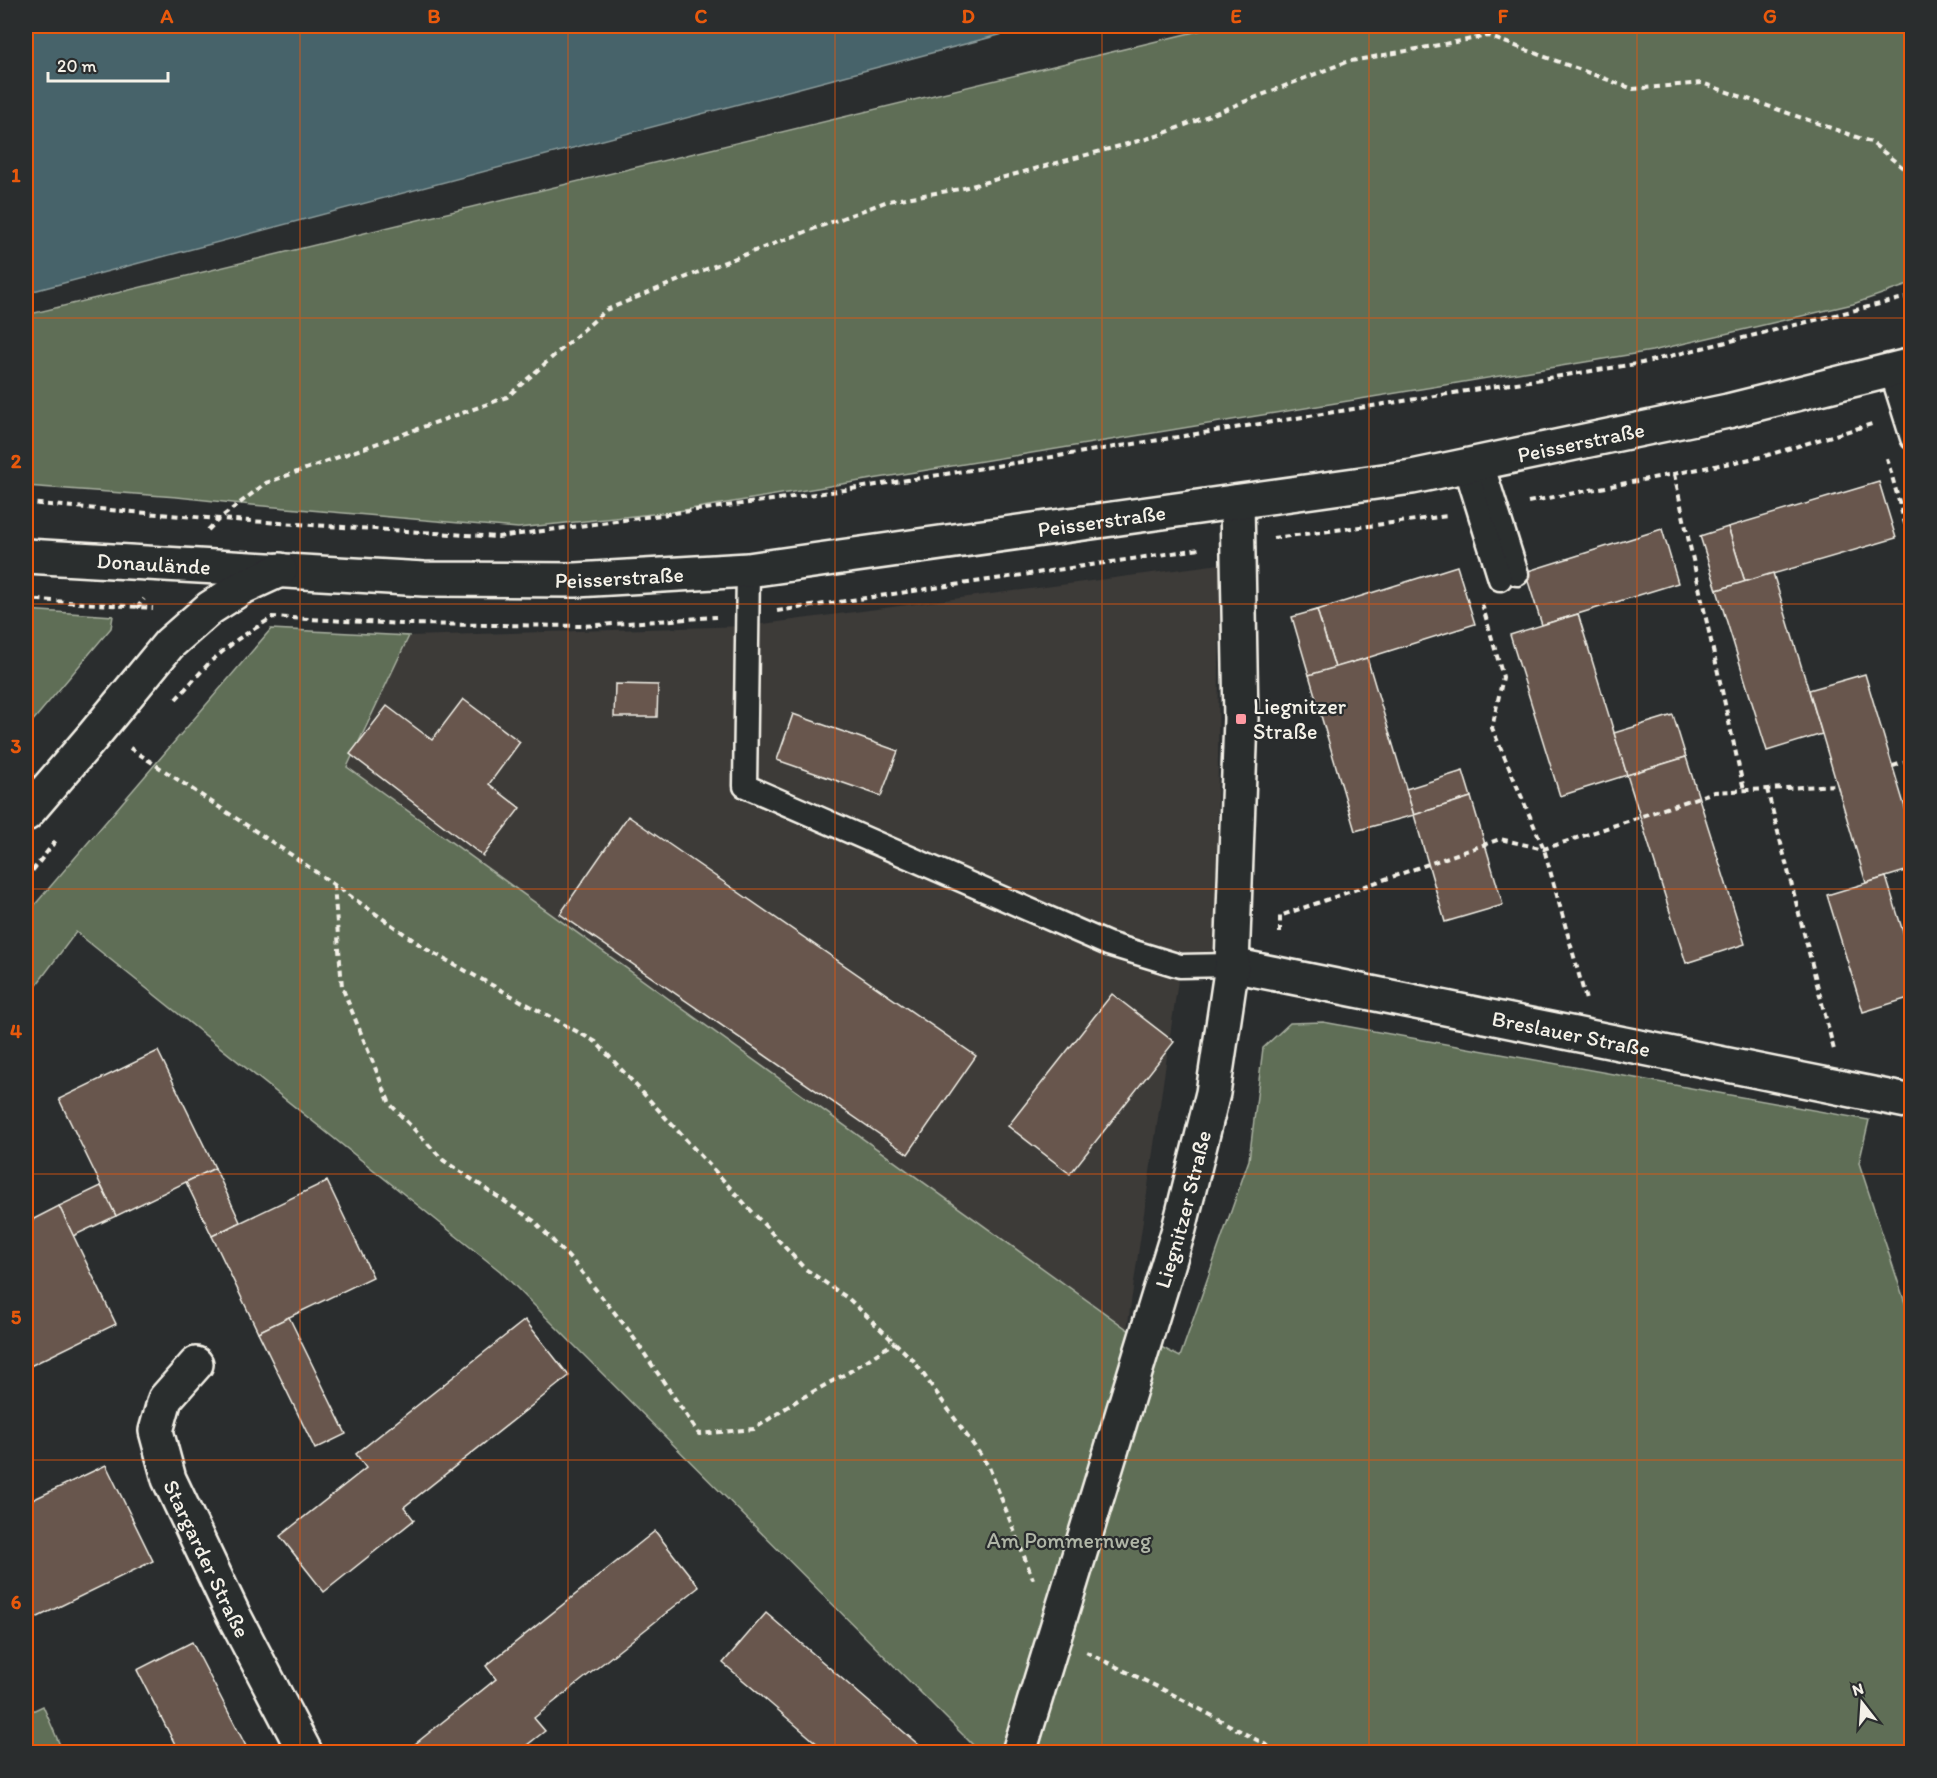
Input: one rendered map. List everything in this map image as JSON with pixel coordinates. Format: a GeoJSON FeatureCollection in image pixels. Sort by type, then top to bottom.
{"type":"FeatureCollection","features":[{"type":"Feature","properties":{"kind":"street","name":"Peisserstraße"},"geometry":{"type":"LineString","coordinates":[[280,570],[424,579],[576,580],[748,570],[1413,477],[1728,411],[1906,370]]}},
{"type":"Feature","properties":{"kind":"street","name":"Liegnitzer Straße"},"geometry":{"type":"LineString","coordinates":[[1019,1752],[1179,1229],[1213,1093],[1232,965],[1241,719],[1237,502]]}},
{"type":"Feature","properties":{"kind":"street","name":"Donaulände"},"geometry":{"type":"LineString","coordinates":[[26,556],[280,570]]}},
{"type":"Feature","properties":{"kind":"street"},"geometry":{"type":"LineString","coordinates":[[26,814],[169,644],[210,608],[243,587],[280,570]]}},
{"type":"Feature","properties":{"kind":"street","name":"Breslauer Straße"},"geometry":{"type":"LineString","coordinates":[[1232,965],[1911,1102]]}},
{"type":"Feature","properties":{"kind":"street","name":"Stargarder Straße"},"geometry":{"type":"LineString","coordinates":[[196,1364],[165,1399],[156,1431],[169,1479],[234,1616],[305,1752]]}},
{"type":"Feature","properties":{"kind":"lane"},"geometry":{"type":"LineString","coordinates":[[1906,370],[1911,438]]}},
{"type":"Feature","properties":{"kind":"lane"},"geometry":{"type":"LineString","coordinates":[[1473,465],[1509,577]]}},
{"type":"Feature","properties":{"kind":"lane"},"geometry":{"type":"LineString","coordinates":[[748,570],[745,786],[1108,944],[1180,966],[1232,965]]}},
{"type":"Feature","properties":{"kind":"path"},"geometry":{"type":"LineString","coordinates":[[219,519],[266,483],[507,397],[606,310],[616,305],[888,201],[960,189],[1157,135],[1346,62],[1488,36],[1633,89],[1702,83],[1871,142],[1911,175]]}},
{"type":"Feature","properties":{"kind":"path"},"geometry":{"type":"LineString","coordinates":[[26,503],[219,519],[498,537],[845,490],[1642,363],[1911,296]]}},
{"type":"Feature","properties":{"kind":"path"},"geometry":{"type":"LineString","coordinates":[[1886,457],[1911,549]]}},
{"type":"Feature","properties":{"kind":"path"},"geometry":{"type":"LineString","coordinates":[[1674,474],[1744,790]]}},
{"type":"Feature","properties":{"kind":"path"},"geometry":{"type":"LineString","coordinates":[[1480,601],[1503,677],[1492,728],[1544,849],[1596,1038]]}},
{"type":"Feature","properties":{"kind":"path"},"geometry":{"type":"LineString","coordinates":[[170,705],[211,661],[238,639],[273,617]]}},
{"type":"Feature","properties":{"kind":"path"},"geometry":{"type":"LineString","coordinates":[[138,739],[129,748],[426,949],[596,1042],[804,1268],[849,1299],[914,1361],[989,1467],[1035,1584]]}},
{"type":"Feature","properties":{"kind":"path"},"geometry":{"type":"LineString","coordinates":[[1893,766],[1911,760]]}},
{"type":"Feature","properties":{"kind":"path"},"geometry":{"type":"LineString","coordinates":[[1280,933],[1280,916],[1500,839],[1544,849],[1714,792],[1838,785]]}},
{"type":"Feature","properties":{"kind":"path"},"geometry":{"type":"LineString","coordinates":[[1767,789],[1844,1088]]}},
{"type":"Feature","properties":{"kind":"path"},"geometry":{"type":"LineString","coordinates":[[26,879],[63,832]]}},
{"type":"Feature","properties":{"kind":"path"},"geometry":{"type":"LineString","coordinates":[[333,884],[342,987],[390,1104],[443,1160],[534,1221],[568,1257],[627,1328],[699,1434],[754,1430],[798,1400],[849,1372],[895,1342]]}},
{"type":"Feature","properties":{"kind":"path"},"geometry":{"type":"LineString","coordinates":[[1055,1637],[1170,1693],[1279,1752]]}},
{"type":"Feature","properties":{"kind":"shaded area"},"geometry":{"type":"Polygon","coordinates":[[[1220,564],[1216,952],[1180,967],[1127,1330],[347,767],[409,636],[747,626],[1220,564]]]}},
{"type":"Feature","properties":{"kind":"green space"},"geometry":{"type":"Polygon","coordinates":[[[1219,26],[1911,26],[1911,284],[1853,304],[1652,351],[672,512],[518,528],[177,497],[26,486],[26,315],[1219,26]]]}},
{"type":"Feature","properties":{"kind":"green space"},"geometry":{"type":"Polygon","coordinates":[[[26,610],[113,616],[111,628],[26,729],[26,610]]]}},
{"type":"Feature","properties":{"kind":"green space","name":"Am Pommernweg"},"geometry":{"type":"Polygon","coordinates":[[[271,629],[409,636],[347,767],[1127,1329],[1180,1357],[1249,1160],[1263,1048],[1290,1023],[1323,1022],[1869,1120],[1859,1163],[1911,1321],[1911,1752],[980,1752],[500,1271],[76,932],[26,999],[26,915],[271,629]]]}},
{"type":"Feature","properties":{"kind":"green space"},"geometry":{"type":"Polygon","coordinates":[[[43,1706],[63,1752],[26,1752],[26,1714],[43,1706]]]}},
{"type":"Feature","properties":{"kind":"water"},"geometry":{"type":"Polygon","coordinates":[[[26,26],[1033,26],[26,293],[26,26]]]}},
{"type":"Feature","properties":{"kind":"building"},"geometry":{"type":"Polygon","coordinates":[[[1879,482],[1896,538],[1745,582],[1728,527],[1879,482]]]}},
{"type":"Feature","properties":{"kind":"building"},"geometry":{"type":"Polygon","coordinates":[[[1728,527],[1745,582],[1717,590],[1700,536],[1728,527]]]}},
{"type":"Feature","properties":{"kind":"building"},"geometry":{"type":"Polygon","coordinates":[[[1662,529],[1678,583],[1542,625],[1525,572],[1662,529]]]}},
{"type":"Feature","properties":{"kind":"building"},"geometry":{"type":"Polygon","coordinates":[[[1457,566],[1475,624],[1335,668],[1317,610],[1457,566]]]}},
{"type":"Feature","properties":{"kind":"building"},"geometry":{"type":"Polygon","coordinates":[[[1773,573],[1822,734],[1767,751],[1717,590],[1773,573]]]}},
{"type":"Feature","properties":{"kind":"building"},"geometry":{"type":"Polygon","coordinates":[[[1317,610],[1335,668],[1309,675],[1292,617],[1317,610]]]}},
{"type":"Feature","properties":{"kind":"building"},"geometry":{"type":"Polygon","coordinates":[[[1578,614],[1627,775],[1560,796],[1510,635],[1578,614]]]}},
{"type":"Feature","properties":{"kind":"building"},"geometry":{"type":"Polygon","coordinates":[[[1367,658],[1414,815],[1355,831],[1309,675],[1367,658]]]}},
{"type":"Feature","properties":{"kind":"building"},"geometry":{"type":"Polygon","coordinates":[[[1865,674],[1912,831],[1912,869],[1866,883],[1809,690],[1865,674]]]}},
{"type":"Feature","properties":{"kind":"building"},"geometry":{"type":"Polygon","coordinates":[[[615,684],[658,685],[657,717],[614,717],[615,684]]]}},
{"type":"Feature","properties":{"kind":"building"},"geometry":{"type":"Polygon","coordinates":[[[463,699],[520,742],[489,784],[520,808],[483,856],[350,754],[387,706],[432,740],[463,699]]]}},
{"type":"Feature","properties":{"kind":"building"},"geometry":{"type":"Polygon","coordinates":[[[793,714],[898,751],[881,796],[777,760],[793,714]]]}},
{"type":"Feature","properties":{"kind":"building"},"geometry":{"type":"Polygon","coordinates":[[[1673,715],[1686,757],[1627,775],[1614,733],[1673,715]]]}},
{"type":"Feature","properties":{"kind":"building"},"geometry":{"type":"Polygon","coordinates":[[[1686,757],[1745,944],[1686,963],[1627,775],[1686,757]]]}},
{"type":"Feature","properties":{"kind":"building"},"geometry":{"type":"Polygon","coordinates":[[[1463,771],[1471,797],[1414,815],[1406,789],[1463,771]]]}},
{"type":"Feature","properties":{"kind":"building"},"geometry":{"type":"Polygon","coordinates":[[[1471,797],[1503,905],[1445,922],[1414,815],[1471,797]]]}},
{"type":"Feature","properties":{"kind":"building"},"geometry":{"type":"Polygon","coordinates":[[[628,816],[976,1056],[908,1154],[560,914],[628,816]]]}},
{"type":"Feature","properties":{"kind":"building"},"geometry":{"type":"Polygon","coordinates":[[[1886,877],[1912,961],[1912,997],[1863,1012],[1827,895],[1886,877]]]}},
{"type":"Feature","properties":{"kind":"building"},"geometry":{"type":"Polygon","coordinates":[[[1112,994],[1174,1042],[1070,1174],[1008,1126],[1112,994]]]}},
{"type":"Feature","properties":{"kind":"building"},"geometry":{"type":"Polygon","coordinates":[[[158,1051],[215,1168],[116,1216],[59,1099],[158,1051]]]}},
{"type":"Feature","properties":{"kind":"building"},"geometry":{"type":"Polygon","coordinates":[[[215,1168],[240,1222],[212,1236],[186,1182],[215,1168]]]}},
{"type":"Feature","properties":{"kind":"building"},"geometry":{"type":"Polygon","coordinates":[[[327,1181],[373,1277],[258,1332],[212,1236],[327,1181]]]}},
{"type":"Feature","properties":{"kind":"building"},"geometry":{"type":"Polygon","coordinates":[[[101,1186],[116,1216],[73,1236],[59,1206],[101,1186]]]}},
{"type":"Feature","properties":{"kind":"building"},"geometry":{"type":"Polygon","coordinates":[[[59,1206],[116,1324],[26,1368],[26,1223],[59,1206]]]}},
{"type":"Feature","properties":{"kind":"building"},"geometry":{"type":"Polygon","coordinates":[[[289,1317],[346,1434],[315,1449],[258,1332],[289,1317]]]}},
{"type":"Feature","properties":{"kind":"building"},"geometry":{"type":"Polygon","coordinates":[[[525,1320],[569,1376],[404,1507],[414,1520],[324,1592],[280,1536],[366,1468],[356,1454],[525,1320]]]}},
{"type":"Feature","properties":{"kind":"building"},"geometry":{"type":"Polygon","coordinates":[[[106,1465],[153,1561],[36,1618],[26,1597],[26,1503],[106,1465]]]}},
{"type":"Feature","properties":{"kind":"building"},"geometry":{"type":"Polygon","coordinates":[[[655,1531],[699,1587],[534,1718],[545,1731],[518,1752],[414,1752],[410,1748],[496,1679],[486,1666],[655,1531]]]}},
{"type":"Feature","properties":{"kind":"building"},"geometry":{"type":"Polygon","coordinates":[[[766,1613],[927,1752],[827,1752],[723,1663],[766,1613]]]}},
{"type":"Feature","properties":{"kind":"building"},"geometry":{"type":"Polygon","coordinates":[[[192,1642],[249,1752],[179,1752],[137,1670],[192,1642]]]}},
{"type":"Feature","properties":{"kind":"place","name":"Liegnitzer Straße"},"geometry":{"type":"Point","coordinates":[1241,719]}}]}
